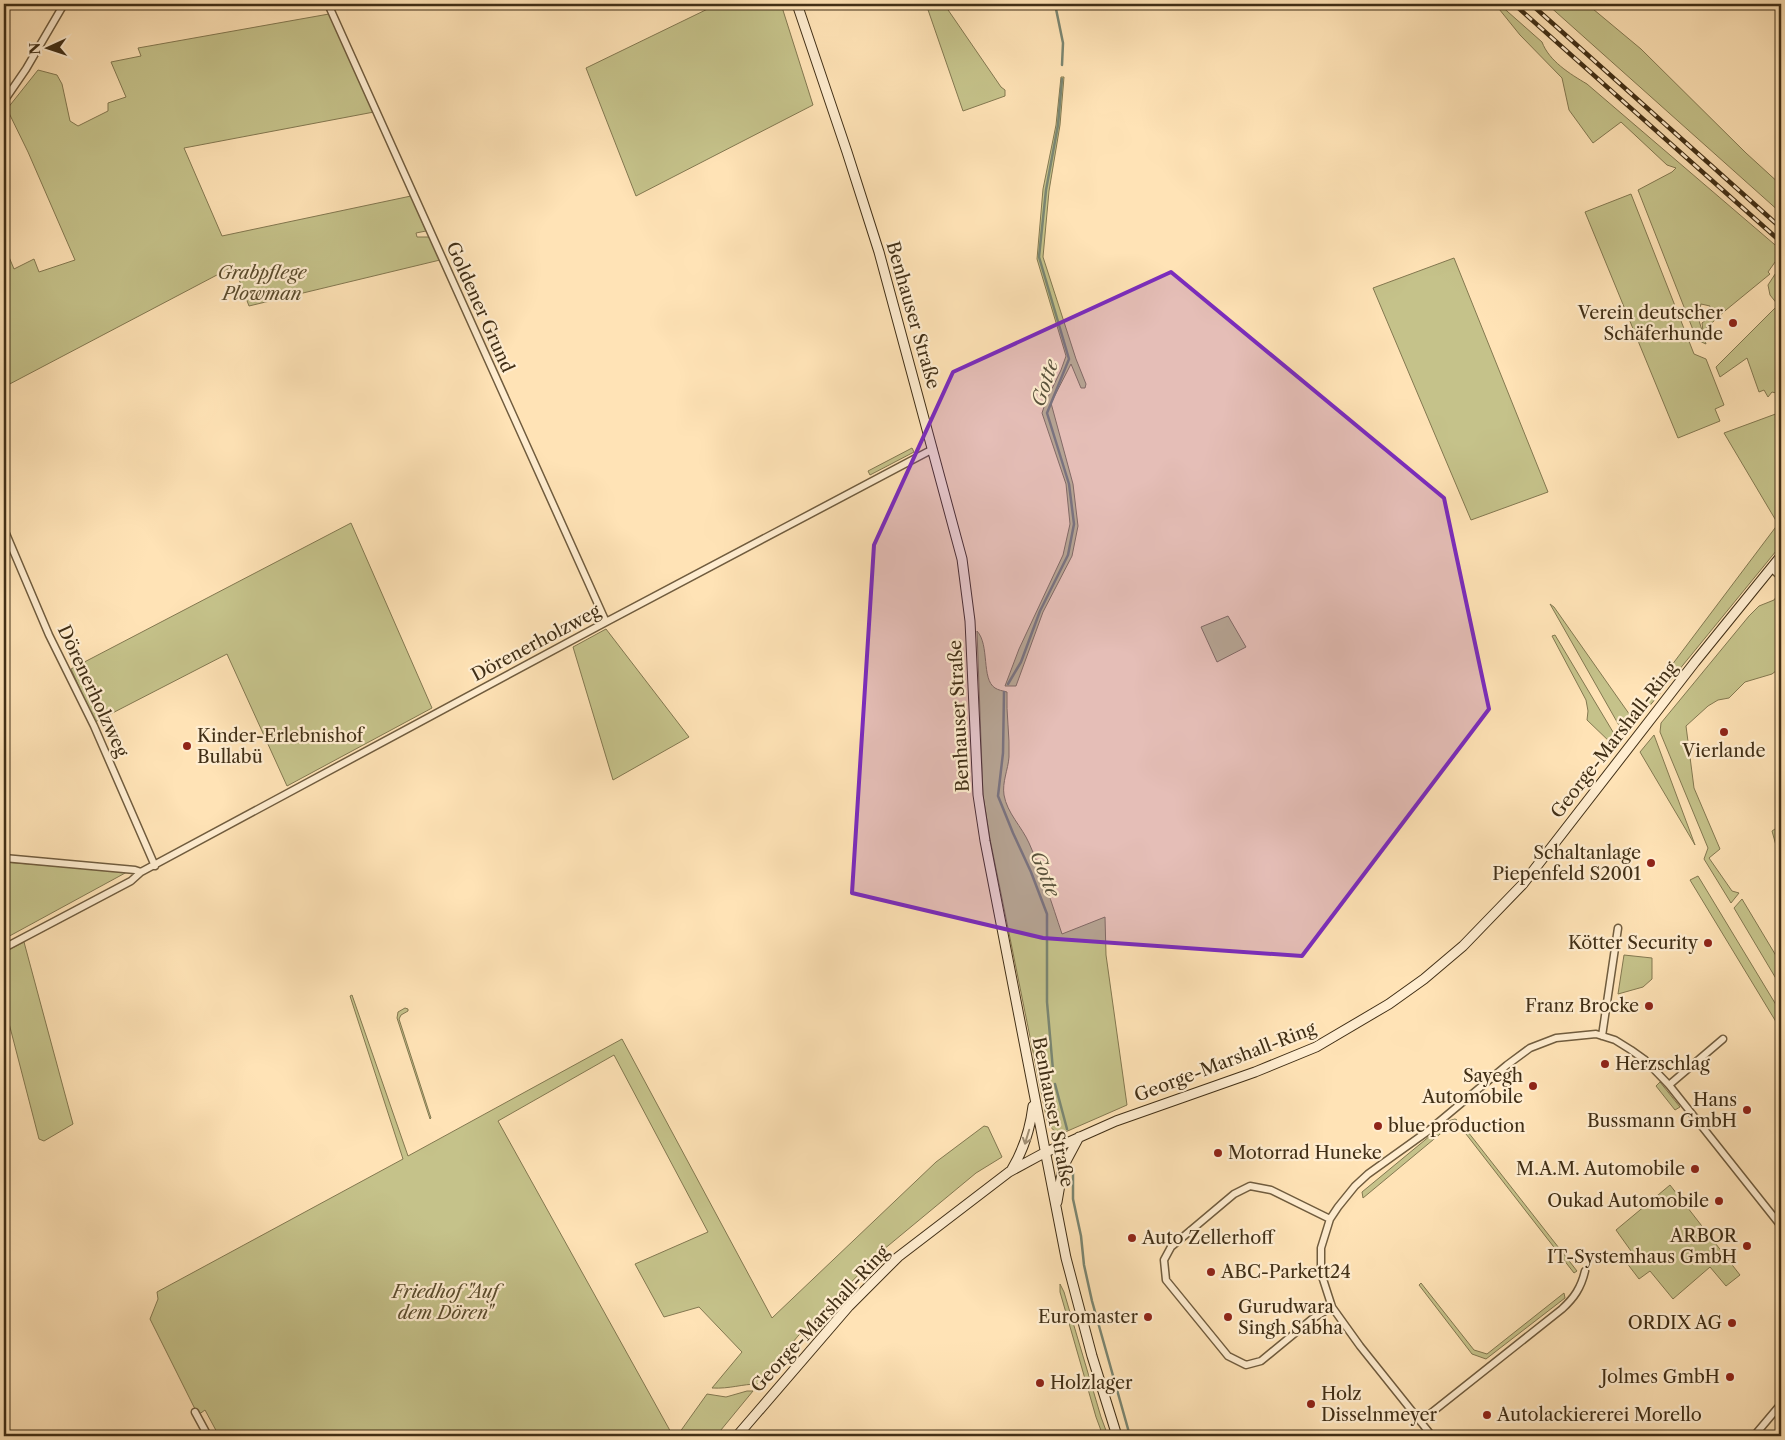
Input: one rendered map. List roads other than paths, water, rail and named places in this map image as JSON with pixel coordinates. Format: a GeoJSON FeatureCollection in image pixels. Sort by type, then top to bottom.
{"type":"FeatureCollection","features":[{"type":"Feature","properties":{"kind":"main road","name":"Benhauser Straße"},"geometry":{"type":"LineString","coordinates":[[797,4],[873,234],[960,551],[967,587],[973,666],[978,795],[984,841],[1056,1210],[1075,1294],[1117,1436]]}},
{"type":"Feature","properties":{"kind":"main road","name":"George-Marshall-Ring"},"geometry":{"type":"LineString","coordinates":[[737,1436],[838,1318],[898,1257],[1010,1172],[1044,1153],[1116,1121],[1255,1072],[1316,1047],[1389,1004],[1431,974],[1463,946],[1522,884],[1640,732],[1781,556]]}},
{"type":"Feature","properties":{"kind":"main road"},"geometry":{"type":"LineString","coordinates":[[1010,1172],[1025,1144],[1034,1099]]}},
{"type":"Feature","properties":{"kind":"main road"},"geometry":{"type":"LineString","coordinates":[[1056,1210],[1064,1167],[1079,1137]]}},
{"type":"Feature","properties":{"kind":"street"},"geometry":{"type":"LineString","coordinates":[[4,101],[26,69],[64,4]]}},
{"type":"Feature","properties":{"kind":"street","name":"Goldener Grund"},"geometry":{"type":"LineString","coordinates":[[328,4],[606,622]]}},
{"type":"Feature","properties":{"kind":"street","name":"Dörenerholzweg"},"geometry":{"type":"LineString","coordinates":[[4,948],[131,881],[141,872],[606,622],[933,449]]}},
{"type":"Feature","properties":{"kind":"street","name":"Dörenerholzweg"},"geometry":{"type":"LineString","coordinates":[[4,529],[49,635],[94,726],[155,866]]}},
{"type":"Feature","properties":{"kind":"street"},"geometry":{"type":"LineString","coordinates":[[1772,568],[1781,577]]}},
{"type":"Feature","properties":{"kind":"street"},"geometry":{"type":"LineString","coordinates":[[4,858],[141,872]]}},
{"type":"Feature","properties":{"kind":"street"},"geometry":{"type":"LineString","coordinates":[[1602,1036],[1618,928]]}},
{"type":"Feature","properties":{"kind":"street"},"geometry":{"type":"LineString","coordinates":[[1432,1436],[1360,1346],[1332,1307],[1325,1290],[1320,1268],[1321,1248],[1330,1219],[1345,1198],[1368,1174],[1428,1130],[1530,1048],[1556,1038],[1596,1034],[1615,1040],[1631,1050],[1645,1060],[1669,1085],[1781,1226]]}},
{"type":"Feature","properties":{"kind":"street"},"geometry":{"type":"LineString","coordinates":[[1669,1085],[1723,1039]]}},
{"type":"Feature","properties":{"kind":"street"},"geometry":{"type":"LineString","coordinates":[[1330,1219],[1271,1190],[1250,1186],[1234,1194],[1172,1247],[1164,1260],[1164,1270],[1166,1280],[1228,1356],[1246,1365],[1261,1361],[1312,1319],[1332,1307]]}},
{"type":"Feature","properties":{"kind":"street"},"geometry":{"type":"LineString","coordinates":[[1421,1421],[1567,1304],[1582,1285],[1585,1271]]}},
{"type":"Feature","properties":{"kind":"street"},"geometry":{"type":"LineString","coordinates":[[1754,1436],[1781,1404]]}},
{"type":"Feature","properties":{"kind":"street"},"geometry":{"type":"LineString","coordinates":[[195,1412],[208,1436]]}},
{"type":"Feature","properties":{"kind":"waterway","name":"Gotte"},"geometry":{"type":"LineString","coordinates":[[1055,4],[1063,43],[1062,65]]}},
{"type":"Feature","properties":{"kind":"waterway","name":"Gotte"},"geometry":{"type":"LineString","coordinates":[[1008,684],[1021,662],[1040,611],[1068,555],[1074,524],[1069,484],[1047,413],[1069,359],[1039,257],[1046,190],[1058,125],[1062,79]]}},
{"type":"Feature","properties":{"kind":"waterway","name":"Gotte"},"geometry":{"type":"LineString","coordinates":[[1004,692],[1003,753],[998,796],[1047,914],[1047,1002],[1053,1070]]}},
{"type":"Feature","properties":{"kind":"waterway","name":"Gotte"},"geometry":{"type":"LineString","coordinates":[[1055,1084],[1067,1129]]}},
{"type":"Feature","properties":{"kind":"waterway","name":"Gotte"},"geometry":{"type":"LineString","coordinates":[[1073,1170],[1073,1199],[1081,1236],[1084,1265],[1092,1301],[1130,1436]]}},
{"type":"Feature","properties":{"kind":"railway"},"geometry":{"type":"LineString","coordinates":[[1514,4],[1781,242]]}},
{"type":"Feature","properties":{"kind":"railway"},"geometry":{"type":"LineString","coordinates":[[1531,4],[1781,228]]}},
{"type":"Feature","properties":{"kind":"place","name":"Verein deutscher Schäferhunde"},"geometry":{"type":"Point","coordinates":[1733,323]}},
{"type":"Feature","properties":{"kind":"place","name":"Vierlande"},"geometry":{"type":"Point","coordinates":[1724,732]}},
{"type":"Feature","properties":{"kind":"place","name":"Kinder-Erlebnishof Bullabü"},"geometry":{"type":"Point","coordinates":[187,746]}},
{"type":"Feature","properties":{"kind":"place","name":"Schaltanlage Piepenfeld S2001"},"geometry":{"type":"Point","coordinates":[1651,863]}},
{"type":"Feature","properties":{"kind":"place","name":"Kötter Security"},"geometry":{"type":"Point","coordinates":[1708,943]}},
{"type":"Feature","properties":{"kind":"place","name":"Franz Brocke"},"geometry":{"type":"Point","coordinates":[1649,1006]}},
{"type":"Feature","properties":{"kind":"place","name":"Herzschlag"},"geometry":{"type":"Point","coordinates":[1605,1064]}},
{"type":"Feature","properties":{"kind":"place","name":"Sayegh Automobile"},"geometry":{"type":"Point","coordinates":[1533,1086]}},
{"type":"Feature","properties":{"kind":"place","name":"Hans Bussmann GmbH"},"geometry":{"type":"Point","coordinates":[1747,1110]}},
{"type":"Feature","properties":{"kind":"place","name":"blue production"},"geometry":{"type":"Point","coordinates":[1378,1126]}},
{"type":"Feature","properties":{"kind":"place","name":"Motorrad Huneke"},"geometry":{"type":"Point","coordinates":[1218,1153]}},
{"type":"Feature","properties":{"kind":"place","name":"M.A.M. Automobile"},"geometry":{"type":"Point","coordinates":[1695,1169]}},
{"type":"Feature","properties":{"kind":"place","name":"Oukad Automobile"},"geometry":{"type":"Point","coordinates":[1719,1201]}},
{"type":"Feature","properties":{"kind":"place","name":"Auto Zellerhoff"},"geometry":{"type":"Point","coordinates":[1132,1238]}},
{"type":"Feature","properties":{"kind":"place","name":"ARBOR IT-Systemhaus GmbH"},"geometry":{"type":"Point","coordinates":[1747,1246]}},
{"type":"Feature","properties":{"kind":"place","name":"ABC-Parkett24"},"geometry":{"type":"Point","coordinates":[1211,1272]}},
{"type":"Feature","properties":{"kind":"place","name":"Euromaster"},"geometry":{"type":"Point","coordinates":[1148,1317]}},
{"type":"Feature","properties":{"kind":"place","name":"Gurudwara Singh Sabha"},"geometry":{"type":"Point","coordinates":[1228,1317]}},
{"type":"Feature","properties":{"kind":"place","name":"ORDIX AG"},"geometry":{"type":"Point","coordinates":[1732,1323]}},
{"type":"Feature","properties":{"kind":"place","name":"Jolmes GmbH"},"geometry":{"type":"Point","coordinates":[1730,1377]}},
{"type":"Feature","properties":{"kind":"place","name":"Holzlager"},"geometry":{"type":"Point","coordinates":[1040,1383]}},
{"type":"Feature","properties":{"kind":"place","name":"Holz Disselnmeyer"},"geometry":{"type":"Point","coordinates":[1311,1404]}},
{"type":"Feature","properties":{"kind":"place","name":"Autolackiererei Morello"},"geometry":{"type":"Point","coordinates":[1487,1415]}},
{"type":"Feature","properties":{"kind":"park label","name":"Grabpflege Plowman"},"geometry":{"type":"Point","coordinates":[262,283]}},
{"type":"Feature","properties":{"kind":"park label","name":"Friedhof \"Auf dem Dören\""},"geometry":{"type":"Point","coordinates":[445,1302]}}]}
